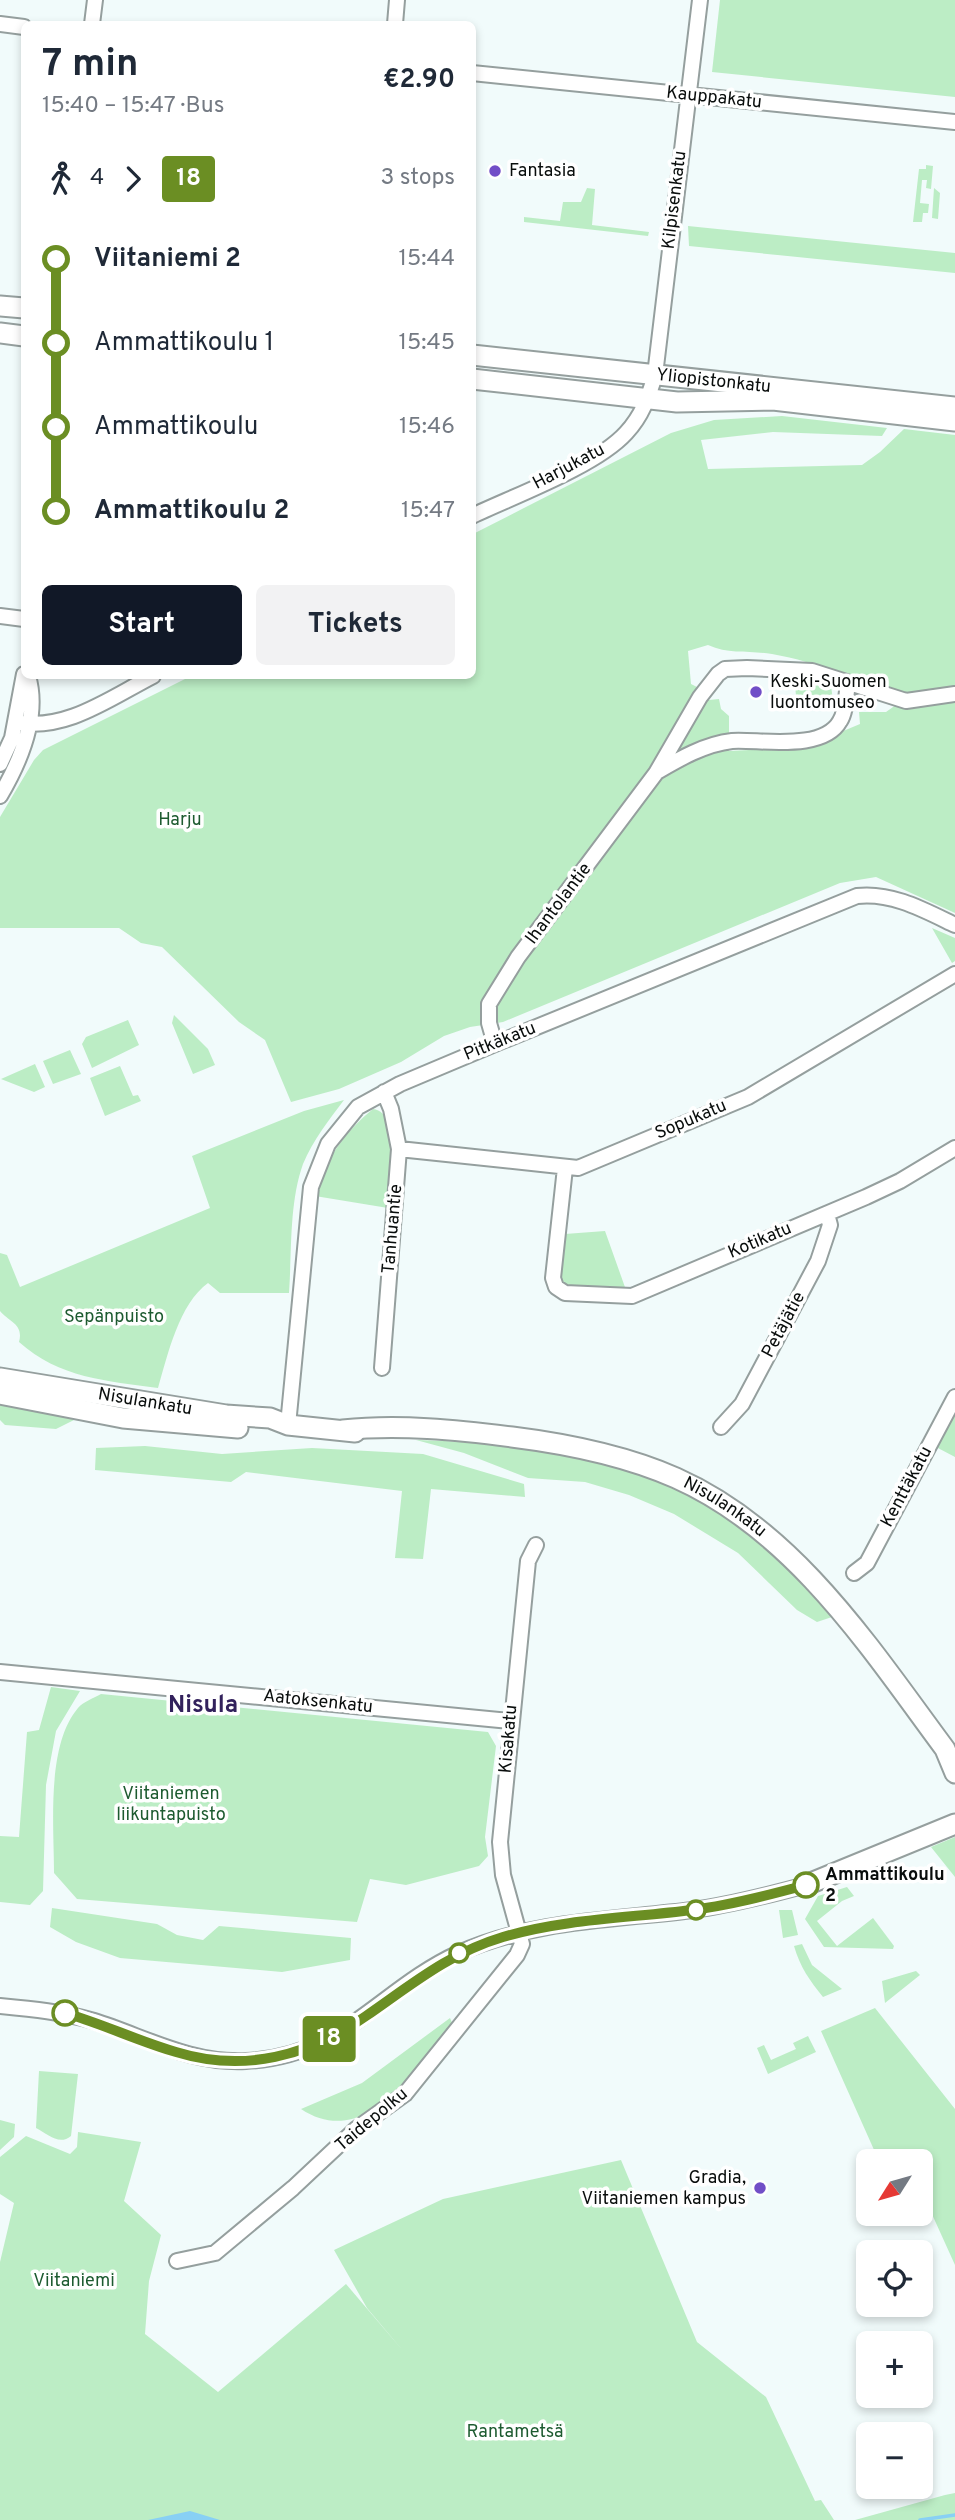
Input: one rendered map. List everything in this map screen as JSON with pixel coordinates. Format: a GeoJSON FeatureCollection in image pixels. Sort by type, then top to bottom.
{"type":"FeatureCollection","features":[{"type":"Feature","properties":{"kind":"main road"},"geometry":{"type":"LineString","coordinates":[[0,306],[21,308]]}},
{"type":"Feature","properties":{"kind":"main road"},"geometry":{"type":"LineString","coordinates":[[0,333],[21,336]]}},
{"type":"Feature","properties":{"kind":"main road","name":"Yliopistonkatu"},"geometry":{"type":"LineString","coordinates":[[476,355],[955,407]]}},
{"type":"Feature","properties":{"kind":"main road","name":"Yliopistonkatu"},"geometry":{"type":"LineString","coordinates":[[476,379],[648,399],[718,403],[773,400],[955,421]]}},
{"type":"Feature","properties":{"kind":"main road","name":"Nisulankatu"},"geometry":{"type":"LineString","coordinates":[[0,1378],[226,1415],[270,1418],[288,1425],[375,1435],[407,1430],[486,1434],[587,1449],[650,1467],[704,1493],[754,1525],[817,1584],[950,1753],[955,1773]]}},
{"type":"Feature","properties":{"kind":"main road","name":"Nisulankatu"},"geometry":{"type":"LineString","coordinates":[[0,1394],[123,1418],[270,1430],[288,1425]]}},
{"type":"Feature","properties":{"kind":"main road"},"geometry":{"type":"LineString","coordinates":[[806,1885],[855,1867],[946,1826],[955,1812]]}},
{"type":"Feature","properties":{"kind":"street"},"geometry":{"type":"LineString","coordinates":[[92,21],[94,0]]}},
{"type":"Feature","properties":{"kind":"street"},"geometry":{"type":"LineString","coordinates":[[395,21],[397,0]]}},
{"type":"Feature","properties":{"kind":"street","name":"Kilpisenkatu"},"geometry":{"type":"LineString","coordinates":[[648,399],[655,375],[684,95],[700,0]]}},
{"type":"Feature","properties":{"kind":"street"},"geometry":{"type":"LineString","coordinates":[[0,24],[21,27]]}},
{"type":"Feature","properties":{"kind":"street","name":"Kauppakatu"},"geometry":{"type":"LineString","coordinates":[[476,73],[955,122]]}},
{"type":"Feature","properties":{"kind":"street","name":"Harjukatu"},"geometry":{"type":"LineString","coordinates":[[476,514],[592,458],[625,435],[648,399]]}},
{"type":"Feature","properties":{"kind":"street"},"geometry":{"type":"LineString","coordinates":[[0,616],[21,619]]}},
{"type":"Feature","properties":{"kind":"street","name":"Ihantolantie"},"geometry":{"type":"LineString","coordinates":[[495,1044],[489,1023],[489,1004],[518,957],[656,773],[706,688],[725,669],[812,671],[906,701],[955,694]]}},
{"type":"Feature","properties":{"kind":"street"},"geometry":{"type":"LineString","coordinates":[[0,764],[31,709],[27,679]]}},
{"type":"Feature","properties":{"kind":"street"},"geometry":{"type":"LineString","coordinates":[[22,723],[66,720],[147,679]]}},
{"type":"Feature","properties":{"kind":"street","name":"Ihantolantie"},"geometry":{"type":"LineString","coordinates":[[656,773],[681,758],[720,743],[800,742],[830,730],[842,720],[848,684]]}},
{"type":"Feature","properties":{"kind":"street"},"geometry":{"type":"LineString","coordinates":[[0,796],[23,749],[22,723]]}},
{"type":"Feature","properties":{"kind":"street","name":"Pitkäkatu"},"geometry":{"type":"LineString","coordinates":[[288,1425],[311,1187],[319,1162],[337,1130],[358,1107],[384,1092],[495,1044],[857,896],[875,894],[895,899],[955,925]]}},
{"type":"Feature","properties":{"kind":"street","name":"Sopukatu"},"geometry":{"type":"LineString","coordinates":[[399,1149],[578,1168],[748,1097],[955,974]]}},
{"type":"Feature","properties":{"kind":"street","name":"Tanhuantie"},"geometry":{"type":"LineString","coordinates":[[383,1368],[399,1149],[391,1109],[384,1092]]}},
{"type":"Feature","properties":{"kind":"street","name":"Kotikatu"},"geometry":{"type":"LineString","coordinates":[[565,1168],[553,1278],[556,1287],[565,1293],[632,1296],[900,1181],[955,1148]]}},
{"type":"Feature","properties":{"kind":"street","name":"Petäjätie"},"geometry":{"type":"LineString","coordinates":[[721,1427],[742,1404],[818,1261],[830,1226],[827,1214]]}},
{"type":"Feature","properties":{"kind":"street","name":"Kenttäkatu"},"geometry":{"type":"LineString","coordinates":[[854,1573],[867,1563],[955,1397]]}},
{"type":"Feature","properties":{"kind":"street","name":"Kisakatu"},"geometry":{"type":"LineString","coordinates":[[519,1932],[503,1875],[500,1842],[528,1561],[536,1545]]}},
{"type":"Feature","properties":{"kind":"street","name":"Aatoksenkatu"},"geometry":{"type":"LineString","coordinates":[[0,1672],[510,1721]]}},
{"type":"Feature","properties":{"kind":"street"},"geometry":{"type":"LineString","coordinates":[[0,2006],[64,2013],[176,2052],[209,2060],[244,2062],[280,2058],[317,2046],[340,2034],[408,1984],[460,1953],[519,1932],[563,1924],[695,1910],[806,1885]]}},
{"type":"Feature","properties":{"kind":"street","name":"Taidepolku"},"geometry":{"type":"LineString","coordinates":[[177,2261],[215,2253],[293,2188],[356,2129],[405,2094],[517,1955],[522,1944],[519,1932]]}},
{"type":"Feature","properties":{"kind":"green space"},"geometry":{"type":"Polygon","coordinates":[[[720,0],[955,0],[955,97],[712,72],[720,0]]]}},
{"type":"Feature","properties":{"kind":"green space"},"geometry":{"type":"Polygon","coordinates":[[[926,165],[933,166],[931,189],[926,188],[927,180],[922,180],[920,203],[929,204],[928,213],[923,213],[922,222],[913,222],[919,169],[926,169],[926,165]]]}},
{"type":"Feature","properties":{"kind":"green space"},"geometry":{"type":"Polygon","coordinates":[[[587,188],[595,189],[592,225],[649,232],[648,236],[524,222],[524,217],[560,221],[563,202],[581,202],[587,188]]]}},
{"type":"Feature","properties":{"kind":"green space"},"geometry":{"type":"Polygon","coordinates":[[[934,188],[940,193],[938,219],[932,218],[934,188]]]}},
{"type":"Feature","properties":{"kind":"green space"},"geometry":{"type":"Polygon","coordinates":[[[688,226],[955,253],[955,273],[689,246],[688,226]]]}},
{"type":"Feature","properties":{"kind":"green space","name":"Harju"},"geometry":{"type":"Polygon","coordinates":[[[782,416],[887,428],[882,436],[773,432],[701,440],[708,469],[862,465],[904,429],[955,435],[955,913],[876,877],[840,883],[503,1022],[470,1027],[444,1036],[401,1062],[339,1089],[291,1102],[265,1040],[239,1022],[162,947],[141,943],[119,928],[0,928],[0,817],[34,760],[43,750],[185,679],[476,679],[476,532],[671,433],[714,420],[782,416]],[[708,645],[688,651],[691,684],[697,687],[696,693],[709,700],[719,699],[721,709],[729,716],[729,751],[805,747],[860,724],[859,712],[886,712],[900,702],[806,662],[772,654],[732,651],[708,645]]]}},
{"type":"Feature","properties":{"kind":"green space"},"geometry":{"type":"Polygon","coordinates":[[[803,682],[831,686],[833,700],[796,696],[795,684],[803,682]]]}},
{"type":"Feature","properties":{"kind":"green space"},"geometry":{"type":"Polygon","coordinates":[[[932,928],[955,938],[955,961],[952,963],[932,928]]]}},
{"type":"Feature","properties":{"kind":"green space"},"geometry":{"type":"Polygon","coordinates":[[[174,1015],[208,1049],[215,1065],[193,1074],[172,1023],[174,1015]]]}},
{"type":"Feature","properties":{"kind":"green space"},"geometry":{"type":"Polygon","coordinates":[[[128,1020],[139,1045],[92,1068],[82,1044],[86,1037],[128,1020]]]}},
{"type":"Feature","properties":{"kind":"green space"},"geometry":{"type":"Polygon","coordinates":[[[70,1050],[81,1074],[53,1084],[43,1061],[70,1050]]]}},
{"type":"Feature","properties":{"kind":"green space"},"geometry":{"type":"Polygon","coordinates":[[[35,1064],[45,1087],[34,1092],[1,1079],[35,1064]]]}},
{"type":"Feature","properties":{"kind":"green space"},"geometry":{"type":"Polygon","coordinates":[[[120,1066],[133,1096],[138,1095],[141,1101],[105,1116],[90,1078],[120,1066]]]}},
{"type":"Feature","properties":{"kind":"green space","name":"Sepänpuisto"},"geometry":{"type":"Polygon","coordinates":[[[344,1100],[322,1130],[303,1164],[293,1211],[289,1293],[220,1293],[208,1283],[189,1303],[182,1316],[158,1388],[102,1380],[67,1371],[34,1354],[19,1342],[18,1327],[0,1311],[0,1253],[7,1255],[20,1287],[210,1208],[192,1156],[304,1111],[344,1100]]]}},
{"type":"Feature","properties":{"kind":"green space"},"geometry":{"type":"Polygon","coordinates":[[[373,1109],[382,1113],[391,1136],[392,1168],[388,1208],[315,1196],[324,1170],[337,1148],[373,1109]]]}},
{"type":"Feature","properties":{"kind":"green space"},"geometry":{"type":"Polygon","coordinates":[[[605,1231],[626,1290],[567,1286],[560,1278],[565,1234],[605,1231]]]}},
{"type":"Feature","properties":{"kind":"green space"},"geometry":{"type":"Polygon","coordinates":[[[0,1404],[70,1413],[74,1420],[56,1429],[5,1425],[0,1420],[0,1404]]]}},
{"type":"Feature","properties":{"kind":"green space"},"geometry":{"type":"Polygon","coordinates":[[[955,1410],[955,1457],[936,1447],[955,1410]]]}},
{"type":"Feature","properties":{"kind":"green space"},"geometry":{"type":"Polygon","coordinates":[[[416,1440],[504,1445],[563,1453],[620,1466],[678,1487],[737,1522],[773,1550],[832,1617],[817,1622],[797,1610],[738,1553],[674,1514],[629,1495],[585,1482],[528,1478],[464,1453],[416,1440]]]}},
{"type":"Feature","properties":{"kind":"green space"},"geometry":{"type":"Polygon","coordinates":[[[145,1446],[222,1454],[312,1448],[423,1454],[524,1484],[525,1497],[431,1489],[423,1559],[395,1558],[402,1491],[246,1472],[231,1482],[95,1470],[96,1448],[145,1446]]]}},
{"type":"Feature","properties":{"kind":"green space"},"geometry":{"type":"Polygon","coordinates":[[[51,1687],[80,1691],[56,1731],[46,1785],[43,1891],[30,1905],[0,1902],[0,1836],[19,1837],[27,1732],[39,1730],[51,1687]]]}},
{"type":"Feature","properties":{"kind":"green space","name":"Viitaniemen liikuntapuisto"},"geometry":{"type":"Polygon","coordinates":[[[101,1694],[488,1732],[496,1746],[485,1837],[488,1856],[479,1866],[406,1885],[370,1879],[357,1922],[77,1899],[54,1873],[53,1810],[56,1764],[68,1724],[78,1708],[101,1694]]]}},
{"type":"Feature","properties":{"kind":"green space"},"geometry":{"type":"Polygon","coordinates":[[[955,1837],[955,1877],[931,1847],[955,1837]]]}},
{"type":"Feature","properties":{"kind":"green space"},"geometry":{"type":"Polygon","coordinates":[[[847,1887],[854,1896],[842,1901],[817,1921],[837,1946],[873,1918],[894,1946],[893,1949],[824,1947],[805,1919],[818,1896],[847,1887]]]}},
{"type":"Feature","properties":{"kind":"green space"},"geometry":{"type":"Polygon","coordinates":[[[52,1908],[157,1924],[177,1935],[203,1940],[219,1926],[351,1938],[350,1960],[282,1972],[120,1958],[76,1942],[50,1927],[52,1908]]]}},
{"type":"Feature","properties":{"kind":"green space"},"geometry":{"type":"Polygon","coordinates":[[[779,1910],[792,1910],[798,1935],[783,1938],[779,1910]]]}},
{"type":"Feature","properties":{"kind":"green space"},"geometry":{"type":"Polygon","coordinates":[[[802,1944],[812,1965],[842,1989],[823,1997],[796,1954],[794,1946],[802,1944]]]}},
{"type":"Feature","properties":{"kind":"green space"},"geometry":{"type":"Polygon","coordinates":[[[916,1971],[920,1975],[885,2003],[882,1981],[916,1971]]]}},
{"type":"Feature","properties":{"kind":"green space"},"geometry":{"type":"Polygon","coordinates":[[[875,2008],[955,2109],[955,2265],[933,2216],[933,2149],[874,2149],[821,2031],[875,2008]]]}},
{"type":"Feature","properties":{"kind":"green space"},"geometry":{"type":"Polygon","coordinates":[[[450,2018],[454,2027],[424,2064],[388,2100],[368,2113],[347,2120],[324,2119],[301,2109],[362,2083],[450,2018]]]}},
{"type":"Feature","properties":{"kind":"green space"},"geometry":{"type":"Polygon","coordinates":[[[808,2036],[816,2052],[768,2074],[757,2048],[764,2045],[771,2060],[796,2049],[793,2043],[808,2036]]]}},
{"type":"Feature","properties":{"kind":"green space"},"geometry":{"type":"Polygon","coordinates":[[[39,2071],[78,2074],[71,2136],[67,2139],[54,2138],[36,2128],[39,2071]]]}},
{"type":"Feature","properties":{"kind":"green space"},"geometry":{"type":"Polygon","coordinates":[[[0,2120],[15,2124],[14,2137],[0,2150],[0,2120]]]}},
{"type":"Feature","properties":{"kind":"green space"},"geometry":{"type":"Polygon","coordinates":[[[78,2132],[141,2142],[124,2201],[161,2235],[149,2281],[145,2334],[218,2392],[346,2284],[404,2352],[367,2308],[334,2250],[443,2199],[621,2160],[697,2342],[766,2397],[815,2501],[821,2500],[834,2520],[0,2520],[0,2262],[14,2203],[0,2194],[0,2157],[26,2136],[70,2154],[77,2147],[78,2132]]]}},
{"type":"Feature","properties":{"kind":"green space"},"geometry":{"type":"Polygon","coordinates":[[[955,2493],[955,2520],[855,2520],[933,2499],[955,2493]]]}},
{"type":"Feature","properties":{"kind":"water"},"geometry":{"type":"Polygon","coordinates":[[[190,2511],[220,2520],[148,2520],[190,2511]]]}},
{"type":"Feature","properties":{"kind":"waterway"},"geometry":{"type":"LineString","coordinates":[[920,2520],[955,2515]]}},
{"type":"Feature","properties":{"kind":"bus line","name":"18"},"geometry":{"type":"LineString","coordinates":[[65,2013],[176,2052],[209,2060],[244,2062],[280,2058],[317,2046],[340,2034],[435,1966],[500,1937],[563,1924],[695,1910],[806,1885]]}},
{"type":"Feature","properties":{"kind":"place","name":"Fantasia"},"geometry":{"type":"Point","coordinates":[495,171]}},
{"type":"Feature","properties":{"kind":"place","name":"Keski-Suomen luontomuseo"},"geometry":{"type":"Point","coordinates":[756,692]}},
{"type":"Feature","properties":{"kind":"place","name":"Ammattikoulu 2"},"geometry":{"type":"Point","coordinates":[806,1885]}},
{"type":"Feature","properties":{"kind":"place","name":"Gradia, Viitaniemen kampus"},"geometry":{"type":"Point","coordinates":[760,2188]}},
{"type":"Feature","properties":{"kind":"district","name":"Nisula"},"geometry":{"type":"Point","coordinates":[203,1706]}},
{"type":"Feature","properties":{"kind":"park label","name":"Viitaniemi"},"geometry":{"type":"Point","coordinates":[74,2281]}},
{"type":"Feature","properties":{"kind":"park label","name":"Rantametsä"},"geometry":{"type":"Point","coordinates":[515,2432]}}]}
